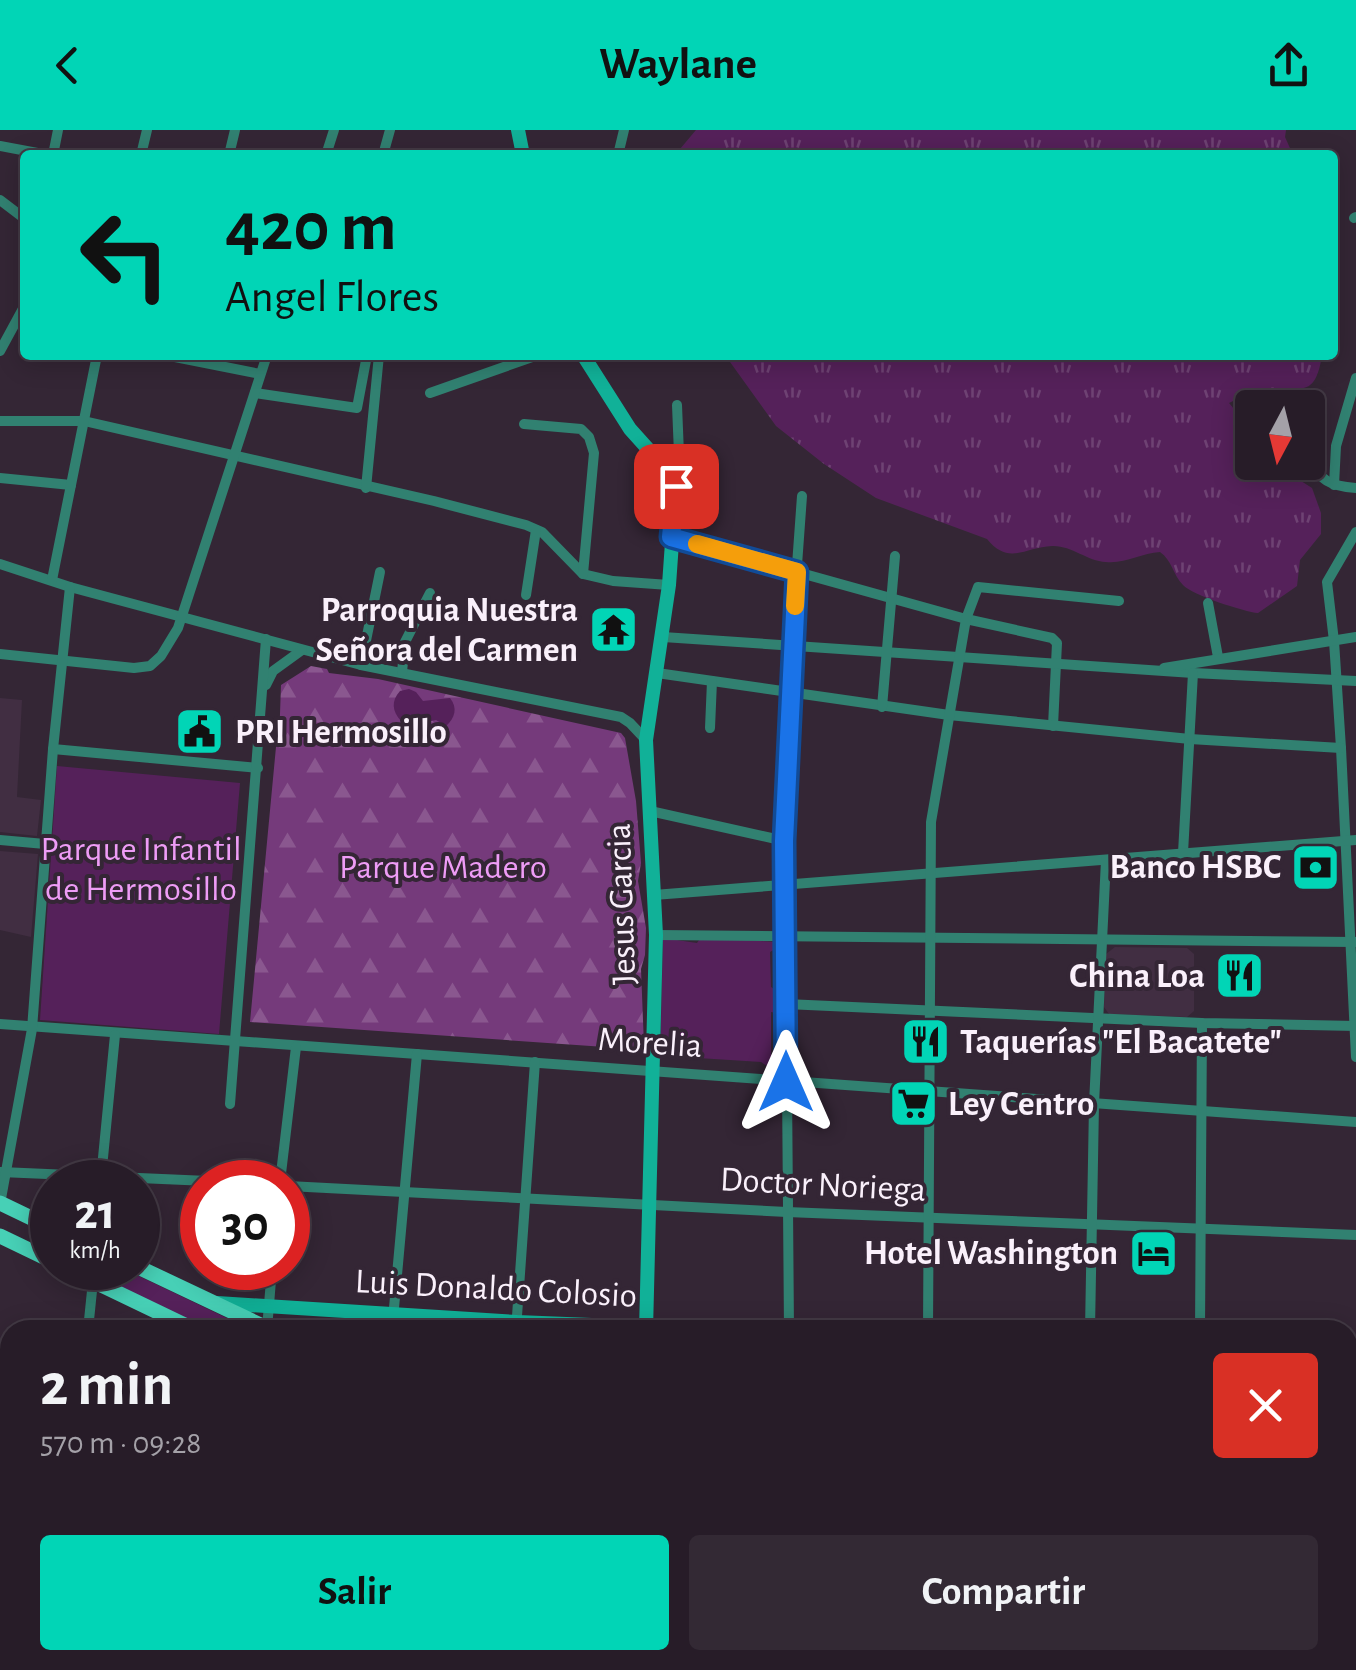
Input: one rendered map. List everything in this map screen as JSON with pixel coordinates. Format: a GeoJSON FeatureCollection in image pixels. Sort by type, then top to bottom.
{"type":"FeatureCollection","features":[{"type":"Feature","properties":{"kind":"main road"},"geometry":{"type":"LineString","coordinates":[[0,1204],[30,1218]]}},
{"type":"Feature","properties":{"kind":"main road"},"geometry":{"type":"LineString","coordinates":[[0,1236],[30,1250]]}},
{"type":"Feature","properties":{"kind":"main road"},"geometry":{"type":"LineString","coordinates":[[160,1277],[250,1320]]}},
{"type":"Feature","properties":{"kind":"main road"},"geometry":{"type":"LineString","coordinates":[[112,1290],[174,1320]]}},
{"type":"Feature","properties":{"kind":"street"},"geometry":{"type":"LineString","coordinates":[[0,200],[20,215]]}},
{"type":"Feature","properties":{"kind":"street"},"geometry":{"type":"LineString","coordinates":[[0,351],[19,326]]}},
{"type":"Feature","properties":{"kind":"street"},"geometry":{"type":"LineString","coordinates":[[52,580],[96,360]]}},
{"type":"Feature","properties":{"kind":"street"},"geometry":{"type":"LineString","coordinates":[[211,360],[260,374]]}},
{"type":"Feature","properties":{"kind":"street"},"geometry":{"type":"LineString","coordinates":[[0,654],[134,668],[150,666],[170,642],[183,615],[265,360]]}},
{"type":"Feature","properties":{"kind":"street"},"geometry":{"type":"LineString","coordinates":[[256,393],[357,408],[366,360]]}},
{"type":"Feature","properties":{"kind":"street"},"geometry":{"type":"LineString","coordinates":[[366,488],[379,360]]}},
{"type":"Feature","properties":{"kind":"street"},"geometry":{"type":"LineString","coordinates":[[430,393],[524,360]]}},
{"type":"Feature","properties":{"kind":"street"},"geometry":{"type":"LineString","coordinates":[[586,360],[634,434],[674,478]]}},
{"type":"Feature","properties":{"kind":"street"},"geometry":{"type":"LineString","coordinates":[[1334,486],[1336,446],[1356,378]]}},
{"type":"Feature","properties":{"kind":"street"},"geometry":{"type":"LineString","coordinates":[[674,478],[680,454],[677,405]]}},
{"type":"Feature","properties":{"kind":"street"},"geometry":{"type":"LineString","coordinates":[[0,421],[84,421],[449,505],[536,530],[555,542],[583,574],[669,584]]}},
{"type":"Feature","properties":{"kind":"street"},"geometry":{"type":"LineString","coordinates":[[524,424],[581,428],[589,437],[594,453],[583,574]]}},
{"type":"Feature","properties":{"kind":"street"},"geometry":{"type":"LineString","coordinates":[[0,478],[72,484]]}},
{"type":"Feature","properties":{"kind":"street","name":"Jesus Garcia"},"geometry":{"type":"LineString","coordinates":[[646,1320],[656,934],[646,740],[669,584],[674,478]]}},
{"type":"Feature","properties":{"kind":"street"},"geometry":{"type":"LineString","coordinates":[[1322,480],[1334,486],[1356,488]]}},
{"type":"Feature","properties":{"kind":"street"},"geometry":{"type":"LineString","coordinates":[[789,1320],[784,841],[802,496]]}},
{"type":"Feature","properties":{"kind":"street"},"geometry":{"type":"LineString","coordinates":[[526,595],[536,530]]}},
{"type":"Feature","properties":{"kind":"street"},"geometry":{"type":"LineString","coordinates":[[1356,532],[1327,582],[1350,841],[1356,1057]]}},
{"type":"Feature","properties":{"kind":"street"},"geometry":{"type":"LineString","coordinates":[[671,537],[966,619],[1052,638],[1057,643],[1053,726]]}},
{"type":"Feature","properties":{"kind":"street"},"geometry":{"type":"LineString","coordinates":[[882,707],[895,556]]}},
{"type":"Feature","properties":{"kind":"street"},"geometry":{"type":"LineString","coordinates":[[0,564],[70,587],[361,665],[621,718],[646,740]]}},
{"type":"Feature","properties":{"kind":"street"},"geometry":{"type":"LineString","coordinates":[[361,665],[380,572]]}},
{"type":"Feature","properties":{"kind":"street"},"geometry":{"type":"LineString","coordinates":[[0,1204],[32,1029],[53,749],[70,587]]}},
{"type":"Feature","properties":{"kind":"street"},"geometry":{"type":"LineString","coordinates":[[928,1320],[931,822],[966,619],[978,587],[1119,600]]}},
{"type":"Feature","properties":{"kind":"street"},"geometry":{"type":"LineString","coordinates":[[402,672],[405,642],[430,593]]}},
{"type":"Feature","properties":{"kind":"street"},"geometry":{"type":"LineString","coordinates":[[1208,603],[1218,657]]}},
{"type":"Feature","properties":{"kind":"street"},"geometry":{"type":"LineString","coordinates":[[662,637],[1192,674],[1356,681]]}},
{"type":"Feature","properties":{"kind":"street"},"geometry":{"type":"LineString","coordinates":[[1153,670],[1356,638]]}},
{"type":"Feature","properties":{"kind":"street"},"geometry":{"type":"LineString","coordinates":[[230,1104],[266,639]]}},
{"type":"Feature","properties":{"kind":"street"},"geometry":{"type":"LineString","coordinates":[[263,690],[273,671],[302,650]]}},
{"type":"Feature","properties":{"kind":"street"},"geometry":{"type":"LineString","coordinates":[[656,673],[949,715],[1190,739],[1341,748]]}},
{"type":"Feature","properties":{"kind":"street"},"geometry":{"type":"LineString","coordinates":[[1183,853],[1192,674]]}},
{"type":"Feature","properties":{"kind":"street"},"geometry":{"type":"LineString","coordinates":[[710,728],[712,682]]}},
{"type":"Feature","properties":{"kind":"street"},"geometry":{"type":"LineString","coordinates":[[53,749],[258,768]]}},
{"type":"Feature","properties":{"kind":"street"},"geometry":{"type":"LineString","coordinates":[[650,811],[784,841]]}},
{"type":"Feature","properties":{"kind":"street"},"geometry":{"type":"LineString","coordinates":[[0,840],[45,844]]}},
{"type":"Feature","properties":{"kind":"street"},"geometry":{"type":"LineString","coordinates":[[654,895],[1350,841]]}},
{"type":"Feature","properties":{"kind":"street"},"geometry":{"type":"LineString","coordinates":[[1090,1320],[1094,1104],[1106,860]]}},
{"type":"Feature","properties":{"kind":"street"},"geometry":{"type":"LineString","coordinates":[[656,934],[1353,942]]}},
{"type":"Feature","properties":{"kind":"street"},"geometry":{"type":"LineString","coordinates":[[786,1004],[1356,1026]]}},
{"type":"Feature","properties":{"kind":"street"},"geometry":{"type":"LineString","coordinates":[[1200,1320],[1202,1023]]}},
{"type":"Feature","properties":{"kind":"street","name":"Morelia"},"geometry":{"type":"LineString","coordinates":[[0,1024],[1356,1122]]}},
{"type":"Feature","properties":{"kind":"street"},"geometry":{"type":"LineString","coordinates":[[103,1160],[115,1034]]}},
{"type":"Feature","properties":{"kind":"street"},"geometry":{"type":"LineString","coordinates":[[283,1160],[296,1046]]}},
{"type":"Feature","properties":{"kind":"street"},"geometry":{"type":"LineString","coordinates":[[393,1320],[417,1054]]}},
{"type":"Feature","properties":{"kind":"street"},"geometry":{"type":"LineString","coordinates":[[517,1320],[535,1062]]}},
{"type":"Feature","properties":{"kind":"street"},"geometry":{"type":"LineString","coordinates":[[3,1172],[30,1174]]}},
{"type":"Feature","properties":{"kind":"street","name":"Doctor Noriega"},"geometry":{"type":"LineString","coordinates":[[310,1187],[1356,1236]]}},
{"type":"Feature","properties":{"kind":"street"},"geometry":{"type":"LineString","coordinates":[[89,1320],[92,1290]]}},
{"type":"Feature","properties":{"kind":"street"},"geometry":{"type":"LineString","coordinates":[[268,1320],[270,1290]]}},
{"type":"Feature","properties":{"kind":"street","name":"Luis Donaldo Colosio"},"geometry":{"type":"LineString","coordinates":[[214,1302],[375,1320]]}},
{"type":"Feature","properties":{"kind":"shaded area"},"geometry":{"type":"Polygon","coordinates":[[[0,698],[22,700],[17,797],[41,800],[37,836],[0,832],[0,698]]]}},
{"type":"Feature","properties":{"kind":"shaded area"},"geometry":{"type":"Polygon","coordinates":[[[0,851],[38,854],[31,937],[0,930],[0,851]]]}},
{"type":"Feature","properties":{"kind":"shaded area"},"geometry":{"type":"Polygon","coordinates":[[[1115,947],[1187,948],[1194,954],[1194,1011],[1187,1017],[1109,1014],[1104,1007],[1106,954],[1115,947]]]}},
{"type":"Feature","properties":{"kind":"green space"},"geometry":{"type":"Polygon","coordinates":[[[696,130],[1286,130],[1291,150],[679,150],[696,130]]]}},
{"type":"Feature","properties":{"kind":"green space"},"geometry":{"type":"Polygon","coordinates":[[[729,360],[1321,360],[1315,379],[1305,388],[1235,390],[1235,400],[1229,403],[1235,410],[1235,480],[1301,480],[1312,488],[1321,513],[1321,534],[1300,560],[1297,586],[1258,613],[1188,589],[1160,552],[1113,562],[1099,561],[1059,546],[1003,552],[987,539],[876,498],[776,426],[729,360]]]}},
{"type":"Feature","properties":{"kind":"green space","name":"Parque Madero"},"geometry":{"type":"Polygon","coordinates":[[[311,666],[327,669],[329,673],[378,679],[621,733],[636,801],[641,863],[638,881],[646,928],[641,969],[641,1053],[634,1049],[250,1022],[279,743],[281,685],[311,666]]]}},
{"type":"Feature","properties":{"kind":"green space"},"geometry":{"type":"Polygon","coordinates":[[[409,689],[423,701],[450,698],[455,709],[449,723],[446,726],[436,720],[416,724],[401,721],[394,702],[400,691],[409,689]]]}},
{"type":"Feature","properties":{"kind":"green space","name":"Parque Infantil de Hermosillo"},"geometry":{"type":"Polygon","coordinates":[[[57,766],[240,783],[219,1034],[40,1020],[57,766]]]}},
{"type":"Feature","properties":{"kind":"green space"},"geometry":{"type":"Polygon","coordinates":[[[701,937],[775,942],[775,949],[770,952],[771,987],[776,990],[776,1013],[771,1012],[775,1071],[761,1062],[667,1056],[660,1059],[663,938],[697,943],[701,937]]]}},
{"type":"Feature","properties":{"kind":"green space"},"geometry":{"type":"Polygon","coordinates":[[[160,1286],[231,1320],[188,1320],[126,1290],[160,1290],[160,1286]]]}},
{"type":"Feature","properties":{"kind":"slow traffic"},"geometry":{"type":"LineString","coordinates":[[697,544],[797,572],[795,606]]}},
{"type":"Feature","properties":{"kind":"place","name":"Parroquia Nuestra Señora del Carmen"},"geometry":{"type":"Point","coordinates":[613,630]}},
{"type":"Feature","properties":{"kind":"place","name":"PRI Hermosillo"},"geometry":{"type":"Point","coordinates":[200,732]}},
{"type":"Feature","properties":{"kind":"place","name":"Banco HSBC"},"geometry":{"type":"Point","coordinates":[1316,867]}},
{"type":"Feature","properties":{"kind":"place","name":"China Loa"},"geometry":{"type":"Point","coordinates":[1240,976]}},
{"type":"Feature","properties":{"kind":"place","name":"Taquerías \"El Bacatete\""},"geometry":{"type":"Point","coordinates":[925,1042]}},
{"type":"Feature","properties":{"kind":"place","name":"Ley Centro"},"geometry":{"type":"Point","coordinates":[913,1104]}},
{"type":"Feature","properties":{"kind":"place","name":"Hotel Washington"},"geometry":{"type":"Point","coordinates":[1153,1253]}},
{"type":"Feature","properties":{"kind":"route"},"geometry":{"type":"LineString","coordinates":[[676,486],[671,537],[797,572],[784,841],[786,1082]]}}]}
